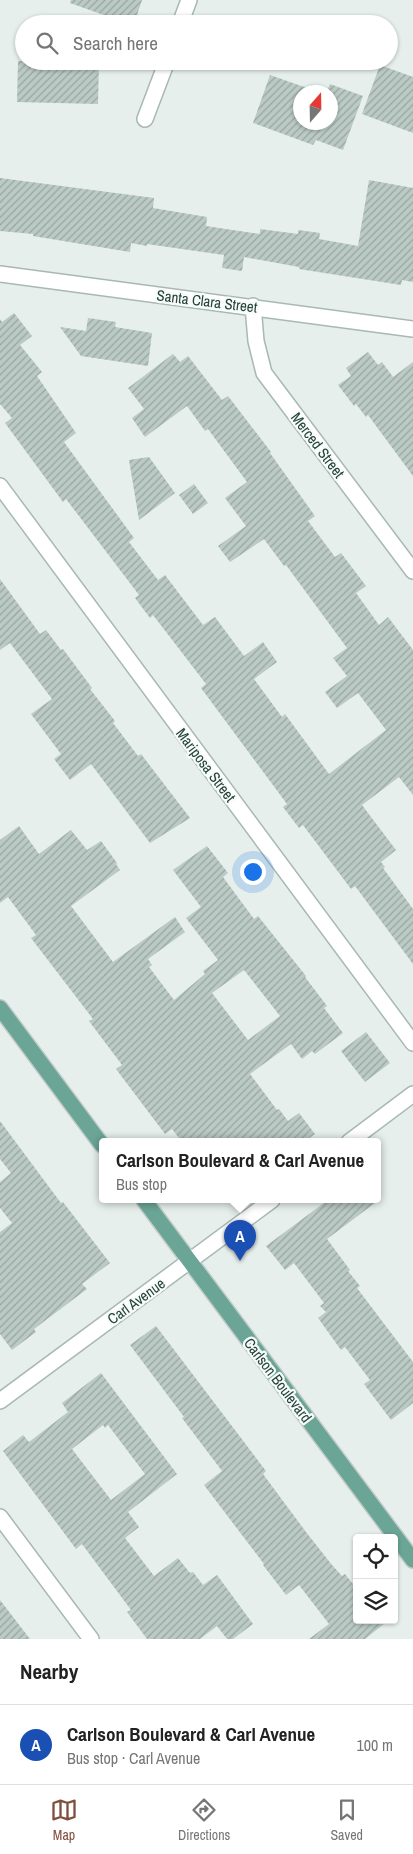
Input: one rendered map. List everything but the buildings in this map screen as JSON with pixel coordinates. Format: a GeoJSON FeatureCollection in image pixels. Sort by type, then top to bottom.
{"type":"FeatureCollection","features":[{"type":"Feature","properties":{"kind":"main road"},"geometry":{"type":"LineString","coordinates":[[0,1008],[99,1141]]}},
{"type":"Feature","properties":{"kind":"main road","name":"Carlson Boulevard"},"geometry":{"type":"LineString","coordinates":[[146,1203],[413,1560]]}},
{"type":"Feature","properties":{"kind":"street"},"geometry":{"type":"LineString","coordinates":[[183,15],[189,0]]}},
{"type":"Feature","properties":{"kind":"street"},"geometry":{"type":"LineString","coordinates":[[146,119],[164,70]]}},
{"type":"Feature","properties":{"kind":"street","name":"Santa Clara Street"},"geometry":{"type":"LineString","coordinates":[[0,274],[253,306],[413,329]]}},
{"type":"Feature","properties":{"kind":"street","name":"Merced Street"},"geometry":{"type":"LineString","coordinates":[[253,306],[256,341],[264,373],[413,571]]}},
{"type":"Feature","properties":{"kind":"street","name":"Mariposa Street"},"geometry":{"type":"LineString","coordinates":[[0,486],[413,1043]]}},
{"type":"Feature","properties":{"kind":"street"},"geometry":{"type":"LineString","coordinates":[[354,1138],[413,1094]]}},
{"type":"Feature","properties":{"kind":"street","name":"Carl Avenue"},"geometry":{"type":"LineString","coordinates":[[0,1401],[268,1203]]}},
{"type":"Feature","properties":{"kind":"street"},"geometry":{"type":"LineString","coordinates":[[0,1517],[91,1639]]}},
{"type":"Feature","properties":{"kind":"place","name":"Carlson Boulevard & Carl Avenue"},"geometry":{"type":"Point","coordinates":[240,1261]}}]}
